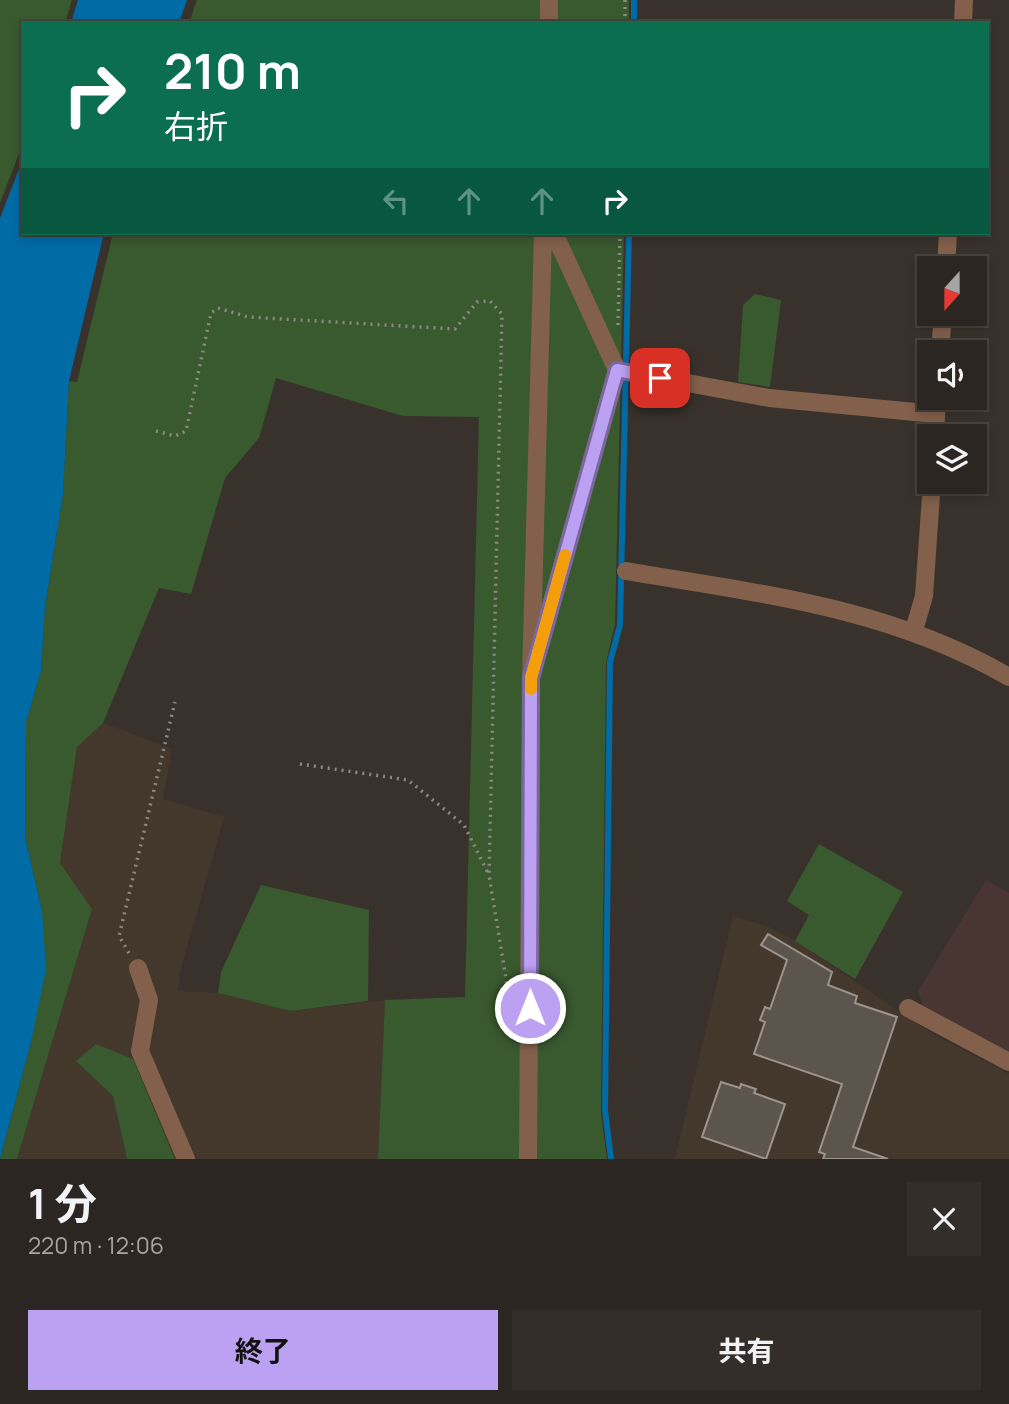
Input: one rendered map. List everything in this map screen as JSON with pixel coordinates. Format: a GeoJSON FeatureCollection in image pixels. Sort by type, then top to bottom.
{"type":"FeatureCollection","features":[{"type":"Feature","properties":{"kind":"street"},"geometry":{"type":"LineString","coordinates":[[549,0],[549,21]]}},
{"type":"Feature","properties":{"kind":"street"},"geometry":{"type":"LineString","coordinates":[[963,21],[964,0]]}},
{"type":"Feature","properties":{"kind":"street"},"geometry":{"type":"LineString","coordinates":[[528,1159],[531,678],[543,235]]}},
{"type":"Feature","properties":{"kind":"street"},"geometry":{"type":"LineString","coordinates":[[531,678],[625,371],[555,235]]}},
{"type":"Feature","properties":{"kind":"street"},"geometry":{"type":"LineString","coordinates":[[947,256],[948,235]]}},
{"type":"Feature","properties":{"kind":"street"},"geometry":{"type":"LineString","coordinates":[[625,371],[769,398],[917,404]]}},
{"type":"Feature","properties":{"kind":"street"},"geometry":{"type":"LineString","coordinates":[[914,630],[924,596],[931,494]]}},
{"type":"Feature","properties":{"kind":"street"},"geometry":{"type":"LineString","coordinates":[[626,571],[820,604],[914,630],[1009,677]]}},
{"type":"Feature","properties":{"kind":"street"},"geometry":{"type":"LineString","coordinates":[[138,968],[149,1000],[140,1051],[187,1159]]}},
{"type":"Feature","properties":{"kind":"street"},"geometry":{"type":"LineString","coordinates":[[908,1008],[1009,1062]]}},
{"type":"Feature","properties":{"kind":"street"},"geometry":{"type":"LineString","coordinates":[[529,1118],[536,1159]]}},
{"type":"Feature","properties":{"kind":"path"},"geometry":{"type":"LineString","coordinates":[[625,0],[625,21]]}},
{"type":"Feature","properties":{"kind":"path"},"geometry":{"type":"LineString","coordinates":[[618,328],[620,235]]}},
{"type":"Feature","properties":{"kind":"path"},"geometry":{"type":"LineString","coordinates":[[156,431],[175,436],[186,431],[211,313],[218,308],[248,317],[455,329],[477,302],[490,301],[502,314],[489,875],[509,997]]}},
{"type":"Feature","properties":{"kind":"path"},"geometry":{"type":"LineString","coordinates":[[138,968],[119,936],[175,702]]}},
{"type":"Feature","properties":{"kind":"path"},"geometry":{"type":"LineString","coordinates":[[300,764],[408,780],[464,825],[489,875]]}},
{"type":"Feature","properties":{"kind":"shaded area"},"geometry":{"type":"Polygon","coordinates":[[[103,723],[172,749],[163,799],[224,817],[180,971],[178,991],[218,993],[291,1011],[385,1000],[378,1159],[175,1159],[133,1059],[77,1061],[113,1096],[127,1159],[17,1159],[92,910],[60,863],[77,747],[103,723]]]}},
{"type":"Feature","properties":{"kind":"shaded area"},"geometry":{"type":"Polygon","coordinates":[[[986,880],[1009,893],[1009,1058],[926,1014],[918,991],[986,880]]]}},
{"type":"Feature","properties":{"kind":"shaded area"},"geometry":{"type":"Polygon","coordinates":[[[733,916],[769,927],[795,941],[934,1035],[1009,1074],[1009,1159],[675,1159],[733,916]]]}},
{"type":"Feature","properties":{"kind":"green space"},"geometry":{"type":"Polygon","coordinates":[[[0,0],[72,0],[66,21],[21,21],[21,148],[0,203],[0,0]]]}},
{"type":"Feature","properties":{"kind":"green space"},"geometry":{"type":"Polygon","coordinates":[[[197,0],[629,0],[629,21],[190,21],[197,0]]]}},
{"type":"Feature","properties":{"kind":"green space"},"geometry":{"type":"Polygon","coordinates":[[[113,235],[624,235],[615,624],[606,663],[601,1114],[607,1159],[378,1159],[385,1000],[465,997],[479,417],[403,416],[276,378],[259,438],[225,478],[191,594],[159,588],[103,723],[77,747],[60,863],[92,909],[17,1159],[0,1159],[31,1042],[42,911],[25,837],[26,722],[41,671],[45,607],[63,494],[69,381],[77,382],[113,235]]]}},
{"type":"Feature","properties":{"kind":"green space"},"geometry":{"type":"Polygon","coordinates":[[[755,294],[781,300],[770,387],[738,382],[743,305],[755,294]]]}},
{"type":"Feature","properties":{"kind":"green space"},"geometry":{"type":"Polygon","coordinates":[[[819,844],[903,892],[855,979],[795,941],[809,915],[787,901],[819,844]]]}},
{"type":"Feature","properties":{"kind":"green space"},"geometry":{"type":"Polygon","coordinates":[[[261,885],[369,910],[368,1001],[291,1011],[218,993],[221,972],[261,885]]]}},
{"type":"Feature","properties":{"kind":"green space"},"geometry":{"type":"Polygon","coordinates":[[[96,1044],[133,1059],[175,1159],[127,1159],[113,1096],[76,1061],[96,1044]]]}},
{"type":"Feature","properties":{"kind":"water"},"geometry":{"type":"Polygon","coordinates":[[[78,0],[187,0],[180,21],[72,21],[78,0]]]}},
{"type":"Feature","properties":{"kind":"water"},"geometry":{"type":"Polygon","coordinates":[[[21,164],[21,235],[104,235],[69,381],[63,494],[45,607],[41,671],[26,722],[25,837],[42,911],[46,969],[31,1042],[0,1159],[0,218],[21,164]]]}},
{"type":"Feature","properties":{"kind":"building"},"geometry":{"type":"Polygon","coordinates":[[[768,934],[832,972],[828,985],[857,996],[855,1003],[897,1017],[853,1147],[888,1159],[823,1159],[825,1154],[819,1152],[842,1084],[754,1054],[765,1022],[760,1020],[765,1007],[770,1009],[787,960],[761,945],[768,934]]]}},
{"type":"Feature","properties":{"kind":"building"},"geometry":{"type":"Polygon","coordinates":[[[721,1082],[740,1088],[741,1084],[756,1089],[754,1093],[785,1104],[766,1159],[702,1137],[721,1082]]]}},
{"type":"Feature","properties":{"kind":"waterway"},"geometry":{"type":"LineString","coordinates":[[634,0],[634,21]]}},
{"type":"Feature","properties":{"kind":"waterway"},"geometry":{"type":"LineString","coordinates":[[611,1159],[605,1110],[610,662],[620,625],[629,235]]}},
{"type":"Feature","properties":{"kind":"slow traffic"},"geometry":{"type":"LineString","coordinates":[[531,689],[531,678],[565,555]]}},
{"type":"Feature","properties":{"kind":"route"},"geometry":{"type":"LineString","coordinates":[[530,1008],[531,678],[617,370],[660,378]]}}]}
